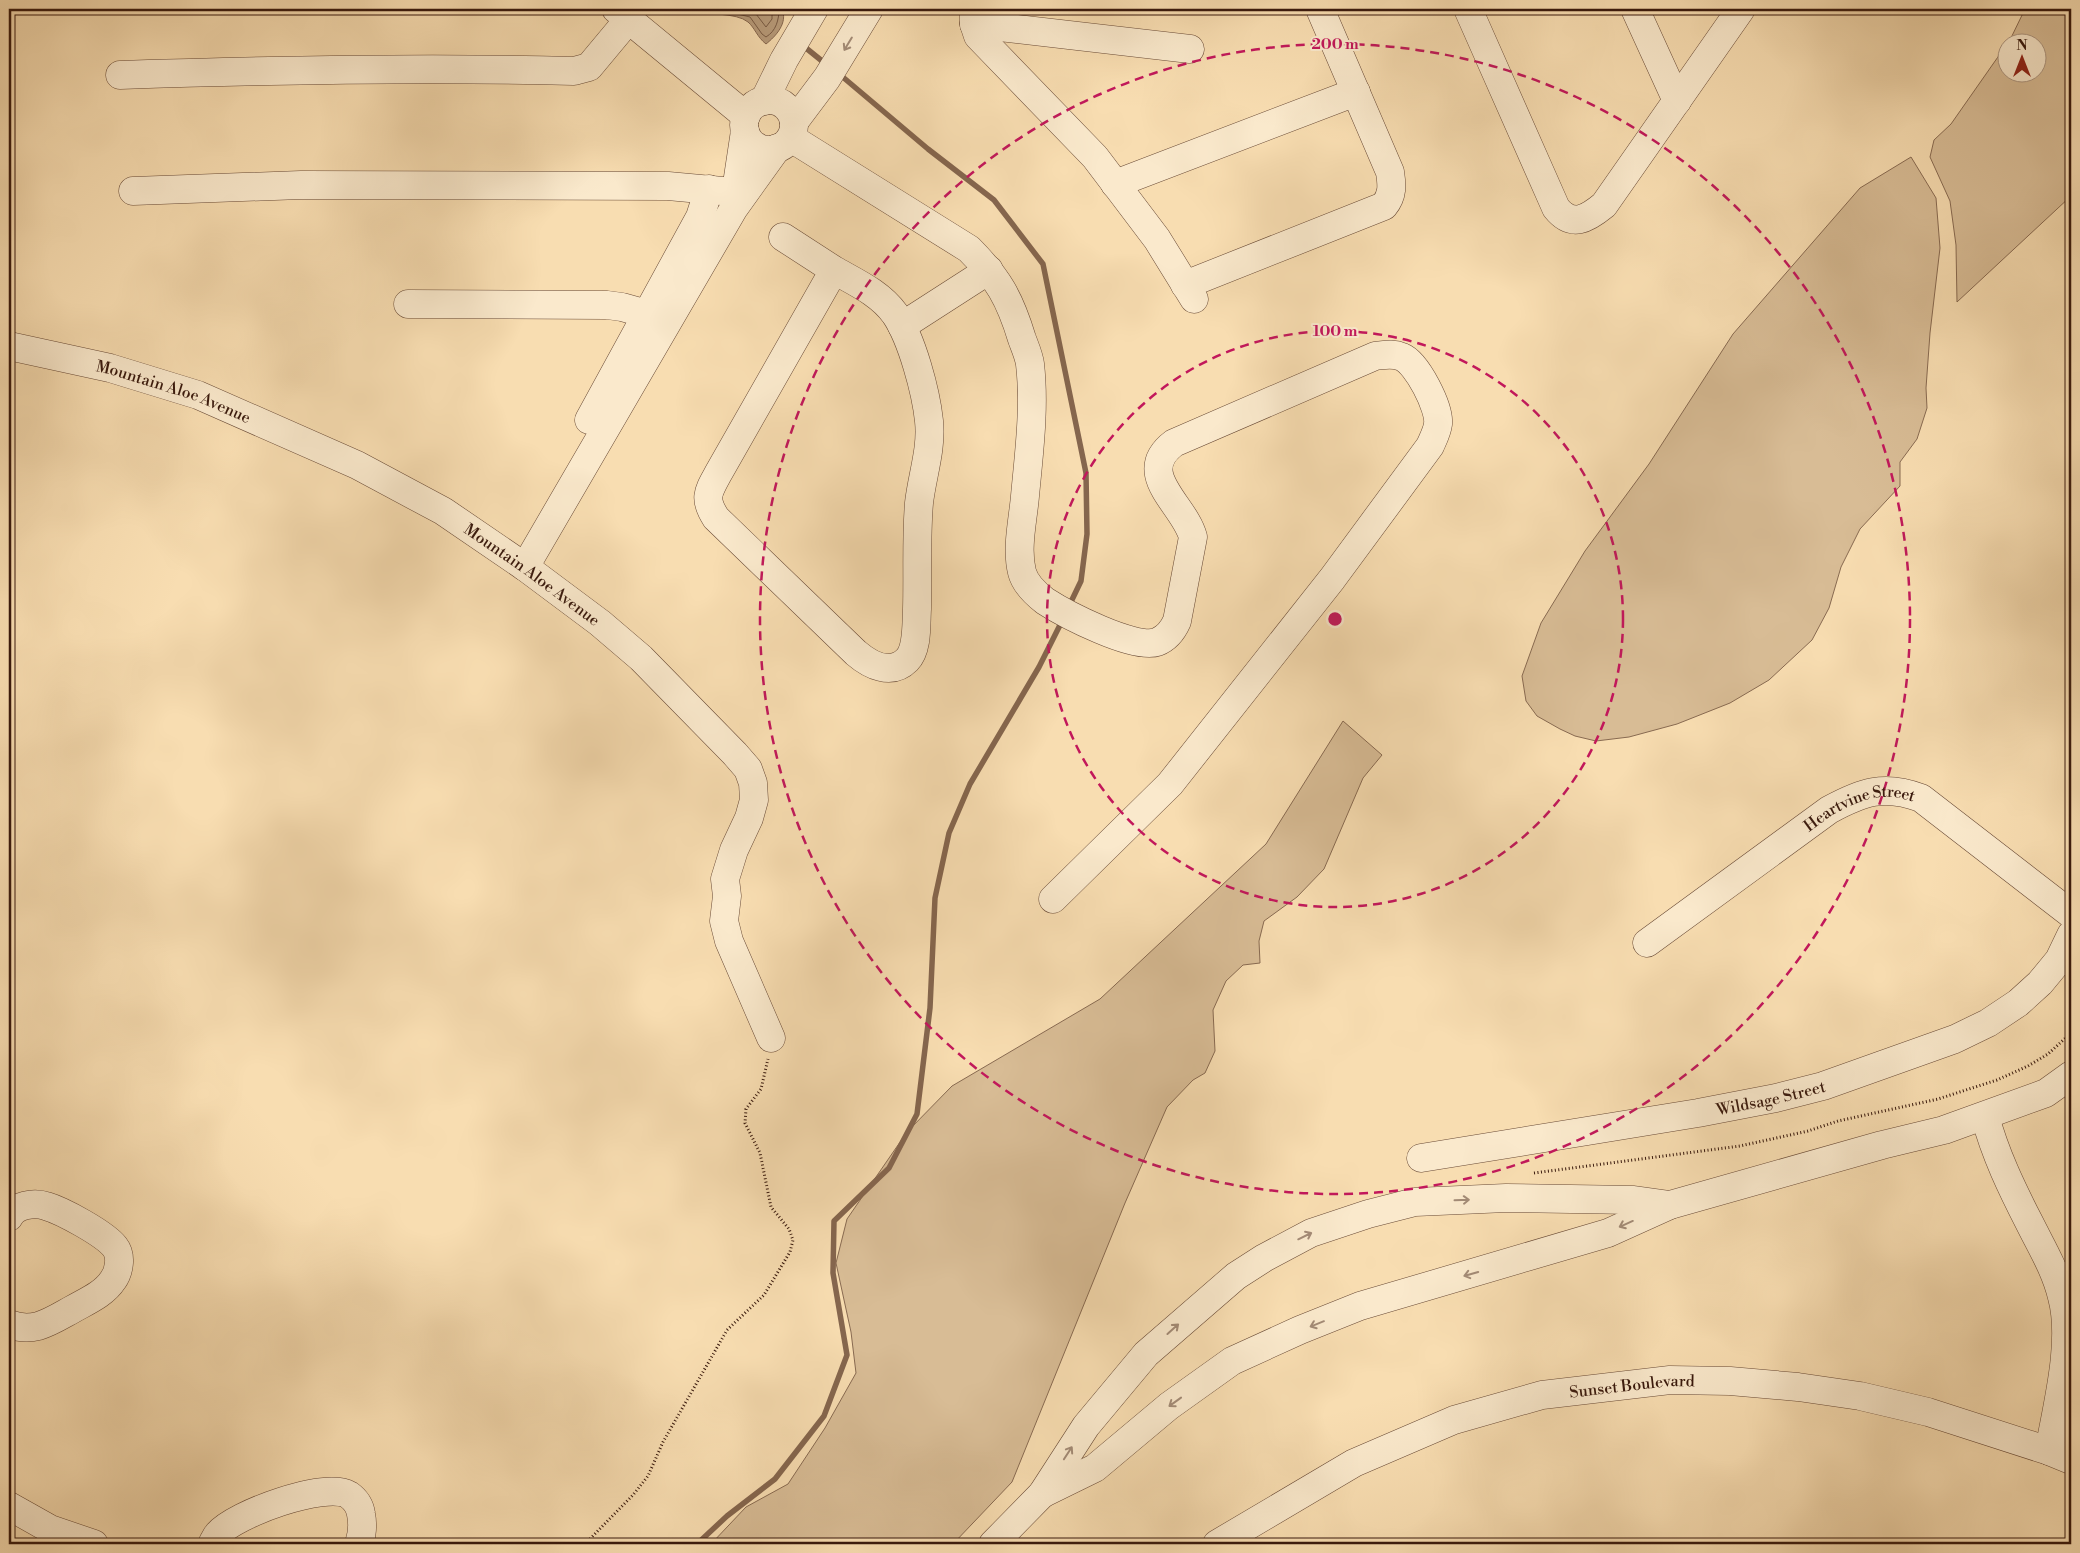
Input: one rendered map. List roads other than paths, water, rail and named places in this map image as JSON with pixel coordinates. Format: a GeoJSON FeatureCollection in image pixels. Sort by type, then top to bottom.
{"type":"FeatureCollection","features":[{"type":"Feature","properties":{"kind":"street"},"geometry":{"type":"LineString","coordinates":[[738,197],[752,116],[814,9]]}},
{"type":"Feature","properties":{"kind":"street"},"geometry":{"type":"LineString","coordinates":[[525,567],[738,197],[787,136],[827,78],[869,9]]}},
{"type":"Feature","properties":{"kind":"street"},"geometry":{"type":"LineString","coordinates":[[1190,49],[974,16],[978,36],[1095,157],[1157,239],[1190,292],[1384,206],[1390,199],[1390,172],[1320,9]]}},
{"type":"Feature","properties":{"kind":"street"},"geometry":{"type":"LineString","coordinates":[[1468,9],[1556,208],[1563,217],[1575,220],[1590,217],[1604,206],[1741,9]]}},
{"type":"Feature","properties":{"kind":"street"},"geometry":{"type":"LineString","coordinates":[[1635,9],[1677,101]]}},
{"type":"Feature","properties":{"kind":"street"},"geometry":{"type":"LineString","coordinates":[[120,75],[300,69],[472,68],[574,71],[589,67],[622,14],[752,116]]}},
{"type":"Feature","properties":{"kind":"street"},"geometry":{"type":"LineString","coordinates":[[1116,184],[1356,92]]}},
{"type":"Feature","properties":{"kind":"street"},"geometry":{"type":"LineString","coordinates":[[752,116],[780,103],[787,108],[787,136]]}},
{"type":"Feature","properties":{"kind":"street"},"geometry":{"type":"LineString","coordinates":[[752,116],[749,139],[761,148],[787,136]]}},
{"type":"Feature","properties":{"kind":"street"},"geometry":{"type":"LineString","coordinates":[[787,136],[961,244],[990,270],[1013,310],[1030,363],[1031,410],[1022,533],[1022,572],[1026,582],[1046,601],[1088,624],[1143,644],[1156,642],[1164,638],[1178,621],[1193,537],[1191,527],[1164,491],[1160,479],[1160,460],[1164,450],[1174,443],[1375,356],[1391,354],[1411,362],[1420,375],[1437,413],[1438,423],[1430,446],[1332,580],[1170,784],[1054,899]]}},
{"type":"Feature","properties":{"kind":"street"},"geometry":{"type":"LineString","coordinates":[[133,191],[301,185],[668,186],[708,189],[738,197]]}},
{"type":"Feature","properties":{"kind":"street"},"geometry":{"type":"LineString","coordinates":[[548,494],[700,217],[708,189]]}},
{"type":"Feature","properties":{"kind":"street"},"geometry":{"type":"LineString","coordinates":[[783,237],[882,300],[894,313],[902,326],[927,403],[929,444],[920,503],[917,610],[914,645],[908,660],[900,665],[879,667],[869,664],[856,653],[716,518],[707,498],[714,481],[834,270]]}},
{"type":"Feature","properties":{"kind":"street"},"geometry":{"type":"LineString","coordinates":[[902,326],[990,270]]}},
{"type":"Feature","properties":{"kind":"street"},"geometry":{"type":"LineString","coordinates":[[408,304],[607,305],[646,314]]}},
{"type":"Feature","properties":{"kind":"street","name":"Mountain Aloe Avenue"},"geometry":{"type":"LineString","coordinates":[[9,346],[117,370],[198,395],[252,417],[357,465],[442,511],[525,567],[600,623],[641,658],[748,769],[753,783],[754,800],[749,818],[734,850],[726,879],[727,896],[724,921],[730,941],[771,1038]]}},
{"type":"Feature","properties":{"kind":"street","name":"Heartvine Street"},"geometry":{"type":"LineString","coordinates":[[1648,943],[1829,810],[1868,792],[1883,790],[1907,793],[1921,798],[2071,914]]}},
{"type":"Feature","properties":{"kind":"street","name":"Wildsage Street"},"geometry":{"type":"LineString","coordinates":[[1421,1158],[1698,1113],[1776,1098],[1823,1086],[1955,1039],[1988,1023],[2018,1002],[2040,983],[2059,960],[2071,935]]}},
{"type":"Feature","properties":{"kind":"street"},"geometry":{"type":"LineString","coordinates":[[1042,1494],[1095,1468],[1169,1406],[1232,1361],[1300,1330],[1360,1306],[1608,1232],[1670,1204],[1882,1145],[1944,1130],[2046,1093],[2071,1075]]}},
{"type":"Feature","properties":{"kind":"street"},"geometry":{"type":"LineString","coordinates":[[1985,1116],[1993,1146],[2050,1264],[2062,1298],[2066,1332],[2062,1375],[2060,1456]]}},
{"type":"Feature","properties":{"kind":"street"},"geometry":{"type":"LineString","coordinates":[[993,1544],[1042,1494],[1086,1426],[1146,1354],[1236,1276],[1264,1258],[1311,1233],[1368,1214],[1415,1202],[1506,1198],[1634,1200],[1670,1204]]}},
{"type":"Feature","properties":{"kind":"street"},"geometry":{"type":"LineString","coordinates":[[9,1217],[11,1213],[23,1206],[46,1206],[99,1234],[116,1248],[119,1258],[114,1280],[99,1294],[38,1327],[20,1328],[9,1324]]}},
{"type":"Feature","properties":{"kind":"street","name":"Sunset Boulevard"},"geometry":{"type":"LineString","coordinates":[[1217,1544],[1354,1463],[1454,1420],[1542,1395],[1608,1386],[1670,1380],[1730,1381],[1798,1387],[1860,1396],[1928,1412],[2060,1456]]}},
{"type":"Feature","properties":{"kind":"street"},"geometry":{"type":"LineString","coordinates":[[212,1544],[217,1534],[256,1512],[289,1499],[325,1491],[349,1495],[359,1506],[362,1520],[359,1544]]}},
{"type":"Feature","properties":{"kind":"street"},"geometry":{"type":"LineString","coordinates":[[9,1506],[50,1530],[94,1544]]}},
{"type":"Feature","properties":{"kind":"water"},"geometry":{"type":"Polygon","coordinates":[[[693,9],[782,9],[783,19],[780,29],[766,44],[750,24],[743,19],[693,9]]]}},
{"type":"Feature","properties":{"kind":"waterway"},"geometry":{"type":"LineString","coordinates":[[801,44],[827,65]]}},
{"type":"Feature","properties":{"kind":"waterway"},"geometry":{"type":"LineString","coordinates":[[838,73],[928,149],[994,200],[1043,264],[1086,473],[1087,534],[1081,581],[1069,606]]}},
{"type":"Feature","properties":{"kind":"waterway"},"geometry":{"type":"LineString","coordinates":[[697,1544],[727,1516],[775,1479],[824,1416],[847,1355],[833,1273],[834,1221],[889,1168],[917,1114],[930,1008],[935,898],[949,833],[970,784],[1039,667],[1063,619]]}}]}
